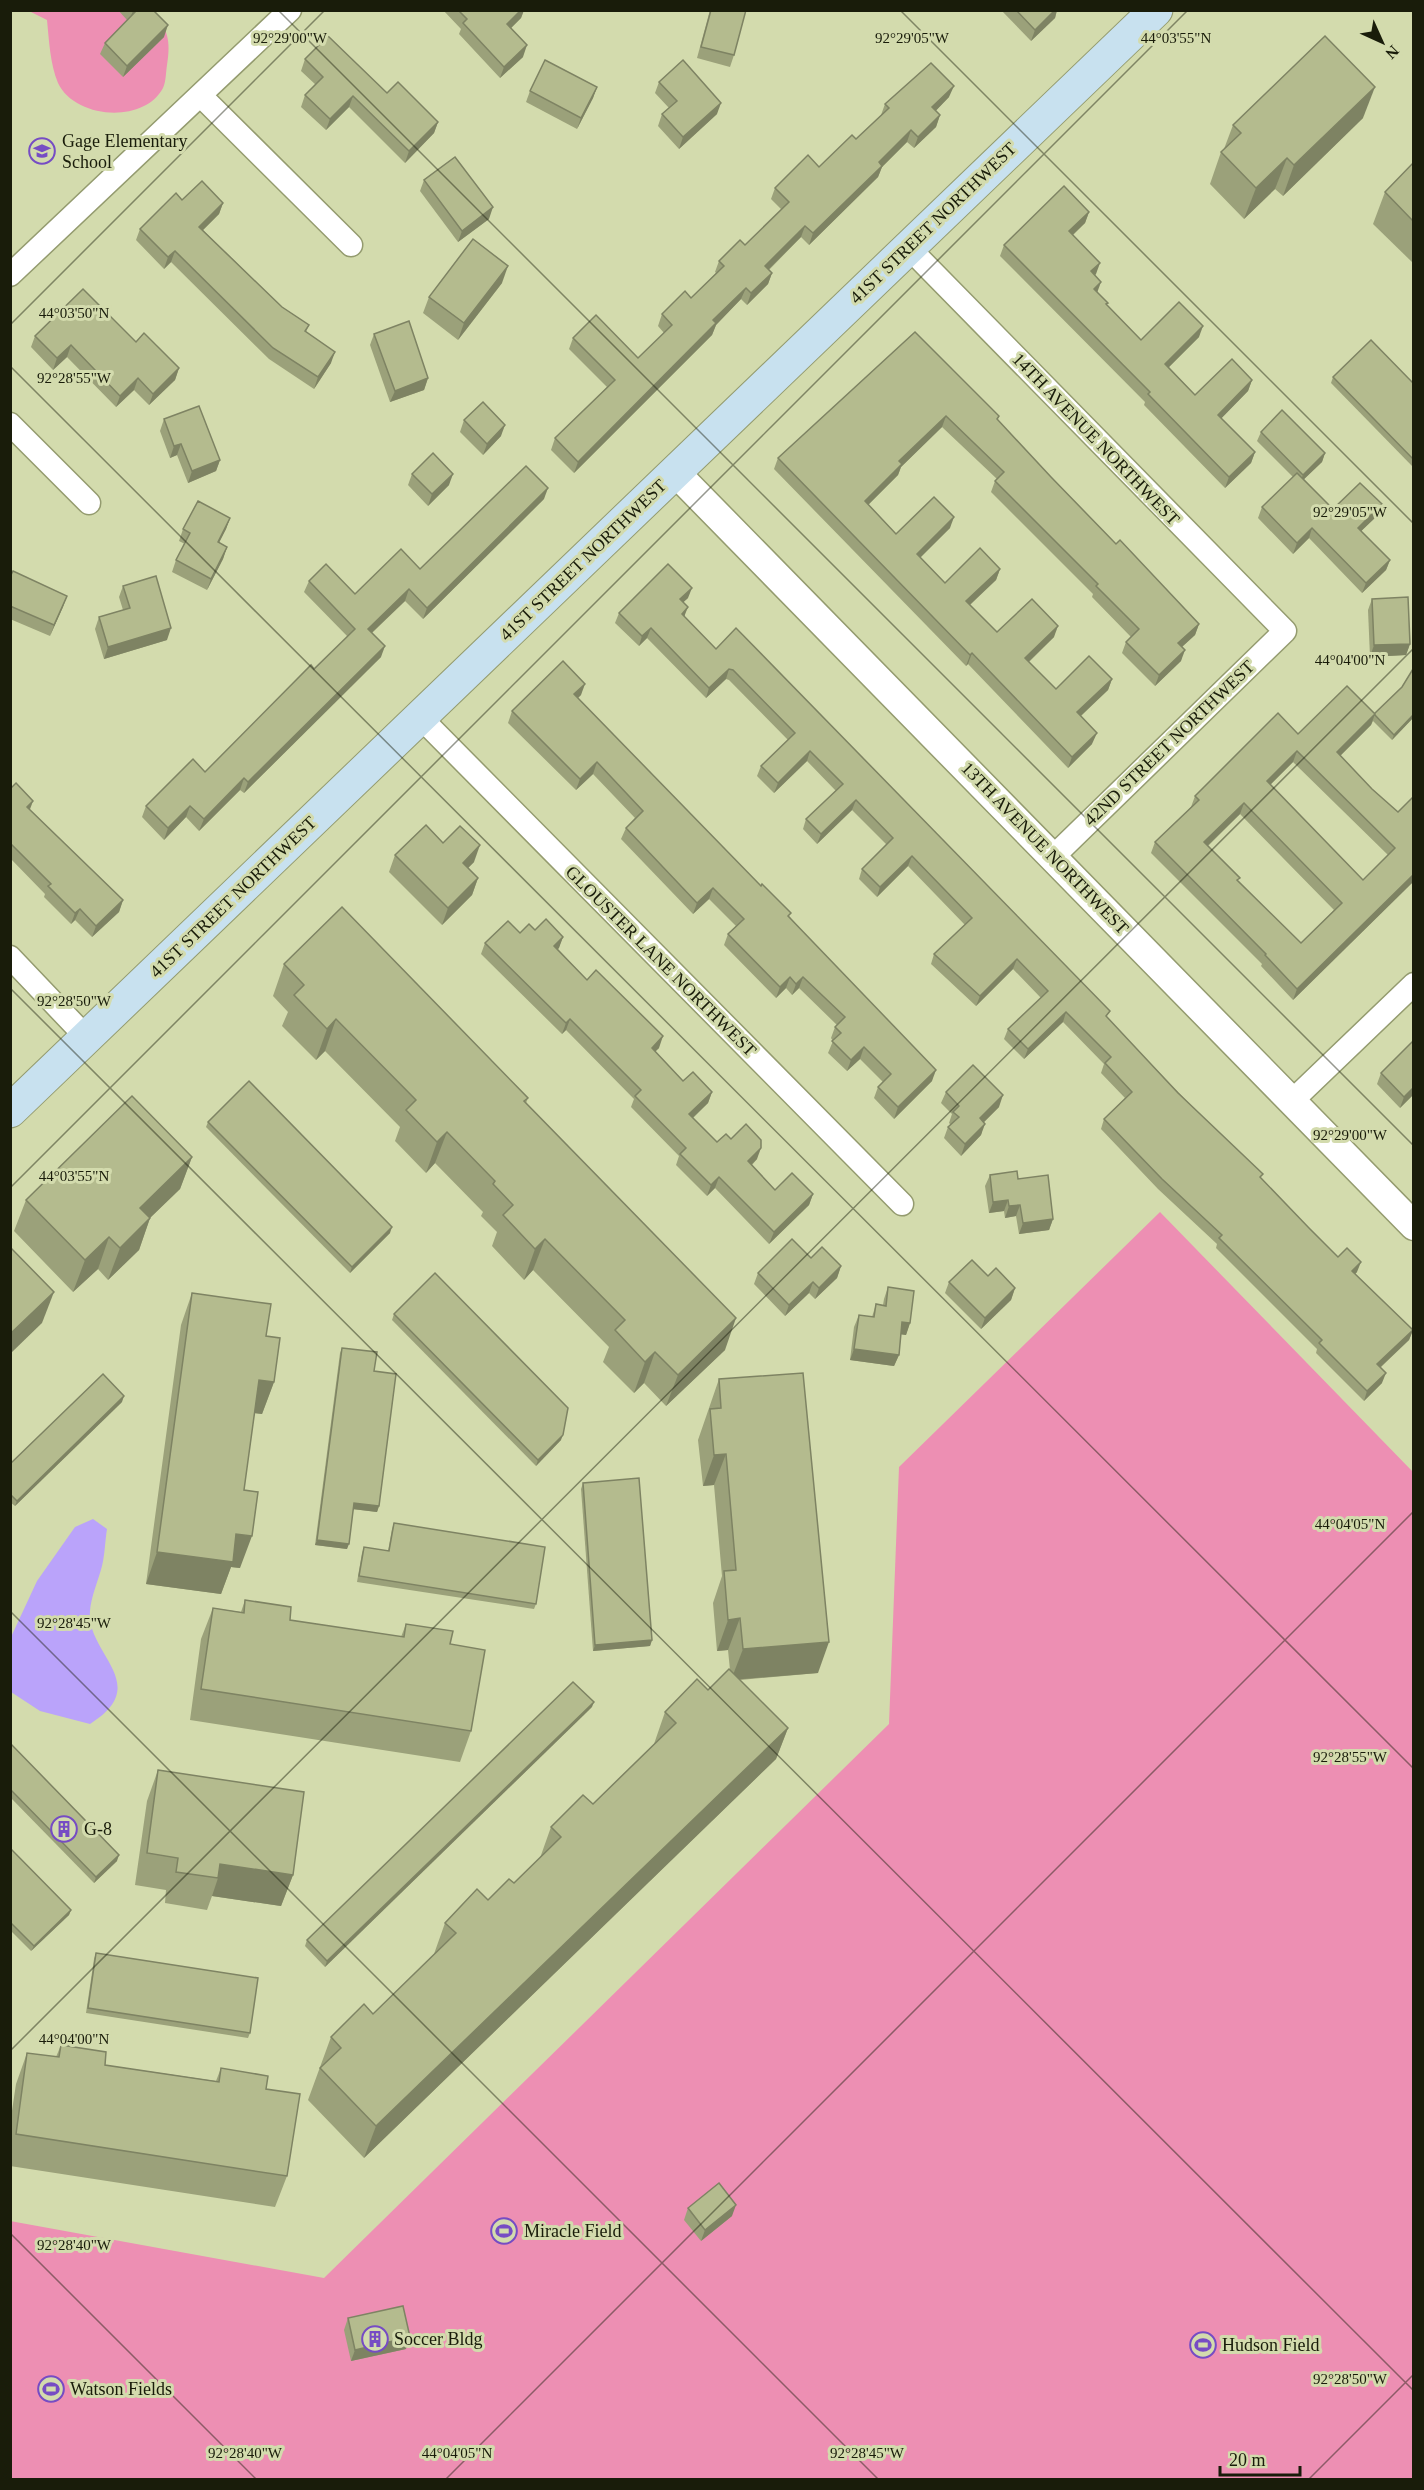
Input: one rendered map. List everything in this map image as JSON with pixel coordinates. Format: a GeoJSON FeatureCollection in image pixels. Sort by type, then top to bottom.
{"type":"FeatureCollection","features":[{"type":"Feature","properties":{"kind":"main road","name":"41ST STREET NORTHWEST"},"geometry":{"type":"LineString","coordinates":[[10,1111],[1152,12]]}},
{"type":"Feature","properties":{"kind":"street"},"geometry":{"type":"LineString","coordinates":[[10,275],[290,10]]}},
{"type":"Feature","properties":{"kind":"street"},"geometry":{"type":"LineString","coordinates":[[201,96],[351,245]]}},
{"type":"Feature","properties":{"kind":"street","name":"14TH AVENUE NORTHWEST"},"geometry":{"type":"LineString","coordinates":[[908,248],[1285,630]]}},
{"type":"Feature","properties":{"kind":"street"},"geometry":{"type":"LineString","coordinates":[[10,424],[89,503]]}},
{"type":"Feature","properties":{"kind":"street","name":"13TH AVENUE NORTHWEST"},"geometry":{"type":"LineString","coordinates":[[675,472],[1054,856],[1413,1226]]}},
{"type":"Feature","properties":{"kind":"street","name":"42ND STREET NORTHWEST"},"geometry":{"type":"LineString","coordinates":[[1054,856],[1285,630]]}},
{"type":"Feature","properties":{"kind":"street","name":"GLOUSTER LANE NORTHWEST"},"geometry":{"type":"LineString","coordinates":[[420,717],[902,1204]]}},
{"type":"Feature","properties":{"kind":"street"},"geometry":{"type":"LineString","coordinates":[[10,957],[87,1038]]}},
{"type":"Feature","properties":{"kind":"street"},"geometry":{"type":"LineString","coordinates":[[1292,1101],[1413,984]]}},
{"type":"Feature","properties":{"kind":"shaded area"},"geometry":{"type":"Polygon","coordinates":[[[29,11],[152,11],[162,23],[168,42],[163,88],[154,100],[126,112],[110,113],[79,104],[67,95],[55,76],[47,20],[29,11]]]}},
{"type":"Feature","properties":{"kind":"shaded area"},"geometry":{"type":"Polygon","coordinates":[[[1160,1212],[1413,1472],[1413,2479],[11,2479],[10,2221],[324,2278],[889,1724],[899,1467],[1160,1212]]]}},
{"type":"Feature","properties":{"kind":"shaded area"},"geometry":{"type":"Polygon","coordinates":[[[93,1519],[107,1529],[103,1561],[90,1611],[91,1627],[117,1682],[116,1696],[108,1709],[90,1724],[40,1711],[11,1692],[11,1637],[37,1581],[75,1527],[93,1519]]]}},
{"type":"Feature","properties":{"kind":"building"},"geometry":{"type":"Polygon","coordinates":[[[137,10],[153,10],[168,25],[127,66],[105,43],[137,10]]]}},
{"type":"Feature","properties":{"kind":"building"},"geometry":{"type":"Polygon","coordinates":[[[458,10],[521,10],[507,24],[527,45],[504,67],[463,23],[467,19],[458,10]]]}},
{"type":"Feature","properties":{"kind":"building"},"geometry":{"type":"Polygon","coordinates":[[[711,10],[746,10],[734,55],[701,47],[711,10]]]}},
{"type":"Feature","properties":{"kind":"building"},"geometry":{"type":"Polygon","coordinates":[[[1016,10],[1055,10],[1035,30],[1016,10]]]}},
{"type":"Feature","properties":{"kind":"building"},"geometry":{"type":"Polygon","coordinates":[[[328,36],[387,93],[398,82],[438,122],[409,151],[353,96],[330,119],[305,95],[323,77],[305,59],[328,36]]]}},
{"type":"Feature","properties":{"kind":"building"},"geometry":{"type":"Polygon","coordinates":[[[1325,36],[1375,87],[1294,165],[1287,158],[1256,188],[1221,152],[1241,133],[1233,125],[1325,36]]]}},
{"type":"Feature","properties":{"kind":"building"},"geometry":{"type":"Polygon","coordinates":[[[545,60],[597,87],[581,118],[530,91],[545,60]]]}},
{"type":"Feature","properties":{"kind":"building"},"geometry":{"type":"Polygon","coordinates":[[[683,60],[721,103],[683,137],[662,114],[677,101],[659,82],[683,60]]]}},
{"type":"Feature","properties":{"kind":"building"},"geometry":{"type":"Polygon","coordinates":[[[931,63],[954,86],[932,107],[940,115],[918,137],[911,130],[879,162],[882,166],[813,233],[805,226],[765,266],[772,273],[751,293],[746,288],[713,320],[716,323],[578,462],[555,438],[615,380],[573,338],[596,315],[638,358],[672,325],[662,314],[685,291],[691,298],[724,266],[719,261],[740,240],[745,245],[789,202],[775,188],[808,155],[819,167],[852,135],[856,139],[889,108],[885,104],[931,63]]]}},
{"type":"Feature","properties":{"kind":"building"},"geometry":{"type":"Polygon","coordinates":[[[455,157],[493,207],[462,231],[424,180],[455,157]]]}},
{"type":"Feature","properties":{"kind":"building"},"geometry":{"type":"Polygon","coordinates":[[[1413,163],[1413,221],[1385,192],[1413,163]]]}},
{"type":"Feature","properties":{"kind":"building"},"geometry":{"type":"Polygon","coordinates":[[[202,181],[223,203],[199,227],[282,307],[309,325],[305,331],[335,352],[318,377],[273,348],[175,251],[168,257],[140,229],[176,193],[182,200],[202,181]]]}},
{"type":"Feature","properties":{"kind":"building"},"geometry":{"type":"Polygon","coordinates":[[[1064,186],[1089,212],[1069,231],[1100,263],[1091,271],[1101,282],[1094,289],[1108,303],[1106,304],[1141,340],[1179,302],[1203,326],[1165,364],[1195,395],[1232,359],[1252,380],[1218,415],[1255,452],[1229,477],[1148,394],[1150,392],[1004,245],[1064,186]]]}},
{"type":"Feature","properties":{"kind":"building"},"geometry":{"type":"Polygon","coordinates":[[[473,239],[508,266],[464,323],[429,297],[473,239]]]}},
{"type":"Feature","properties":{"kind":"building"},"geometry":{"type":"Polygon","coordinates":[[[83,289],[136,342],[144,333],[179,368],[153,394],[138,378],[120,396],[71,345],[57,358],[35,336],[83,289]]]}},
{"type":"Feature","properties":{"kind":"building"},"geometry":{"type":"Polygon","coordinates":[[[409,321],[428,378],[395,391],[374,334],[409,321]]]}},
{"type":"Feature","properties":{"kind":"building"},"geometry":{"type":"Polygon","coordinates":[[[915,332],[999,416],[997,419],[1116,544],[1120,540],[1199,624],[1178,643],[1185,650],[1159,675],[1126,642],[1139,629],[1096,586],[1098,584],[995,481],[1004,472],[946,416],[899,461],[902,464],[865,501],[896,534],[934,497],[954,517],[917,554],[945,583],[980,548],[1000,569],[966,601],[997,632],[1032,599],[1058,626],[1025,658],[1056,689],[1089,656],[1112,679],[1077,712],[1097,733],[1072,757],[778,458],[915,332]]]}},
{"type":"Feature","properties":{"kind":"building"},"geometry":{"type":"Polygon","coordinates":[[[1371,340],[1413,383],[1413,459],[1333,377],[1371,340]]]}},
{"type":"Feature","properties":{"kind":"building"},"geometry":{"type":"Polygon","coordinates":[[[483,402],[505,425],[487,444],[464,420],[483,402]]]}},
{"type":"Feature","properties":{"kind":"building"},"geometry":{"type":"Polygon","coordinates":[[[199,406],[220,460],[192,471],[181,444],[174,446],[164,419],[199,406]]]}},
{"type":"Feature","properties":{"kind":"building"},"geometry":{"type":"Polygon","coordinates":[[[1282,410],[1325,453],[1303,475],[1261,432],[1282,410]]]}},
{"type":"Feature","properties":{"kind":"building"},"geometry":{"type":"Polygon","coordinates":[[[433,453],[453,474],[432,494],[412,474],[433,453]]]}},
{"type":"Feature","properties":{"kind":"building"},"geometry":{"type":"Polygon","coordinates":[[[526,466],[548,488],[427,608],[409,589],[368,629],[385,646],[248,782],[244,778],[204,819],[190,806],[168,828],[146,806],[193,759],[205,772],[311,665],[314,669],[355,629],[309,581],[326,564],[355,594],[401,549],[420,569],[526,466]]]}},
{"type":"Feature","properties":{"kind":"building"},"geometry":{"type":"Polygon","coordinates":[[[1297,473],[1333,509],[1360,483],[1382,504],[1358,528],[1390,560],[1366,583],[1312,528],[1297,543],[1262,507],[1297,473]]]}},
{"type":"Feature","properties":{"kind":"building"},"geometry":{"type":"Polygon","coordinates":[[[198,501],[230,518],[218,542],[227,547],[211,579],[176,560],[190,533],[183,529],[198,501]]]}},
{"type":"Feature","properties":{"kind":"building"},"geometry":{"type":"Polygon","coordinates":[[[668,564],[692,588],[680,599],[688,607],[682,614],[716,649],[736,628],[1110,1011],[1106,1016],[1178,1093],[1263,1174],[1260,1177],[1309,1228],[1338,1257],[1347,1248],[1361,1262],[1352,1271],[1413,1330],[1377,1364],[1386,1373],[1367,1391],[1319,1343],[1322,1340],[1219,1238],[1222,1235],[1162,1179],[1104,1119],[1132,1092],[1105,1063],[1111,1057],[1066,1012],[1028,1049],[1008,1029],[1048,991],[1017,959],[980,996],[934,954],[972,918],[912,856],[880,887],[862,869],[893,838],[856,800],[821,834],[806,819],[843,784],[810,751],[778,783],[761,766],[795,733],[733,670],[729,669],[709,688],[651,628],[642,636],[619,613],[668,564]]]}},
{"type":"Feature","properties":{"kind":"building"},"geometry":{"type":"Polygon","coordinates":[[[13,571],[67,596],[54,625],[10,606],[10,577],[13,571]]]}},
{"type":"Feature","properties":{"kind":"building"},"geometry":{"type":"Polygon","coordinates":[[[156,576],[171,628],[108,647],[99,617],[130,608],[123,586],[156,576]]]}},
{"type":"Feature","properties":{"kind":"building"},"geometry":{"type":"Polygon","coordinates":[[[1408,597],[1410,644],[1374,645],[1372,599],[1408,597]]]}},
{"type":"Feature","properties":{"kind":"building"},"geometry":{"type":"Polygon","coordinates":[[[563,661],[585,684],[574,694],[761,886],[762,884],[791,913],[788,916],[936,1070],[898,1107],[878,1087],[891,1074],[864,1047],[851,1060],[832,1041],[841,1033],[835,1027],[845,1017],[803,977],[796,984],[790,977],[780,987],[728,934],[744,919],[713,888],[697,903],[626,828],[643,811],[597,762],[580,779],[512,711],[563,661]]]}},
{"type":"Feature","properties":{"kind":"building"},"geometry":{"type":"Polygon","coordinates":[[[1413,669],[1413,715],[1394,735],[1374,714],[1402,687],[1413,669]]]}},
{"type":"Feature","properties":{"kind":"building"},"geometry":{"type":"Polygon","coordinates":[[[1347,686],[1375,714],[1337,752],[1372,789],[1398,812],[1413,797],[1413,875],[1297,989],[1266,954],[1155,842],[1199,800],[1195,796],[1278,713],[1298,734],[1347,686]],[[1297,751],[1267,781],[1363,880],[1395,848],[1297,751]],[[1244,803],[1204,842],[1240,878],[1237,880],[1301,943],[1342,903],[1244,803]]]}},
{"type":"Feature","properties":{"kind":"building"},"geometry":{"type":"Polygon","coordinates":[[[16,783],[33,801],[27,807],[123,900],[96,926],[80,909],[75,913],[48,886],[51,884],[10,843],[10,789],[16,783]]]}},
{"type":"Feature","properties":{"kind":"building"},"geometry":{"type":"Polygon","coordinates":[[[426,825],[443,843],[460,826],[480,845],[463,863],[478,878],[448,908],[395,855],[426,825]]]}},
{"type":"Feature","properties":{"kind":"building"},"geometry":{"type":"Polygon","coordinates":[[[342,907],[528,1098],[524,1101],[736,1318],[678,1375],[655,1352],[645,1362],[615,1330],[625,1320],[545,1239],[535,1249],[503,1215],[513,1205],[493,1184],[495,1181],[447,1132],[437,1142],[406,1110],[416,1100],[336,1019],[327,1029],[294,995],[304,985],[284,964],[342,907]]]}},
{"type":"Feature","properties":{"kind":"building"},"geometry":{"type":"Polygon","coordinates":[[[546,919],[563,937],[554,946],[587,980],[596,970],[663,1036],[652,1048],[683,1081],[693,1072],[712,1092],[689,1114],[717,1142],[726,1134],[731,1139],[746,1124],[761,1140],[761,1148],[748,1161],[775,1190],[792,1173],[813,1194],[774,1232],[719,1177],[711,1185],[680,1154],[686,1148],[635,1096],[641,1090],[570,1019],[566,1023],[485,943],[508,921],[520,933],[529,924],[535,930],[546,919]]]}},
{"type":"Feature","properties":{"kind":"building"},"geometry":{"type":"Polygon","coordinates":[[[1413,1041],[1413,1088],[1404,1097],[1381,1073],[1413,1041]]]}},
{"type":"Feature","properties":{"kind":"building"},"geometry":{"type":"Polygon","coordinates":[[[973,1065],[1003,1095],[980,1118],[985,1124],[965,1144],[948,1127],[959,1117],[953,1112],[959,1106],[946,1092],[973,1065]]]}},
{"type":"Feature","properties":{"kind":"building"},"geometry":{"type":"Polygon","coordinates":[[[249,1081],[392,1227],[352,1267],[208,1122],[249,1081]]]}},
{"type":"Feature","properties":{"kind":"building"},"geometry":{"type":"Polygon","coordinates":[[[132,1096],[192,1157],[140,1208],[150,1218],[120,1248],[109,1237],[85,1260],[26,1200],[132,1096]]]}},
{"type":"Feature","properties":{"kind":"building"},"geometry":{"type":"Polygon","coordinates":[[[1017,1171],[1018,1179],[1048,1175],[1053,1219],[1023,1223],[1020,1205],[1009,1206],[1008,1200],[993,1202],[990,1175],[1017,1171]]]}},
{"type":"Feature","properties":{"kind":"building"},"geometry":{"type":"Polygon","coordinates":[[[792,1239],[811,1258],[822,1247],[841,1266],[819,1288],[813,1282],[789,1305],[758,1273],[792,1239]]]}},
{"type":"Feature","properties":{"kind":"building"},"geometry":{"type":"Polygon","coordinates":[[[10,1247],[54,1292],[10,1334],[10,1247]]]}},
{"type":"Feature","properties":{"kind":"building"},"geometry":{"type":"Polygon","coordinates":[[[972,1260],[988,1276],[996,1268],[1015,1288],[985,1318],[949,1282],[972,1260]]]}},
{"type":"Feature","properties":{"kind":"building"},"geometry":{"type":"Polygon","coordinates":[[[435,1273],[568,1408],[563,1435],[538,1460],[394,1314],[435,1273]]]}},
{"type":"Feature","properties":{"kind":"building"},"geometry":{"type":"Polygon","coordinates":[[[888,1287],[914,1291],[910,1323],[902,1322],[899,1355],[854,1349],[859,1315],[874,1317],[876,1304],[886,1306],[888,1287]]]}},
{"type":"Feature","properties":{"kind":"building"},"geometry":{"type":"Polygon","coordinates":[[[192,1293],[271,1304],[266,1336],[280,1338],[274,1382],[259,1380],[244,1490],[258,1492],[252,1536],[236,1534],[233,1562],[157,1552],[192,1293]]]}},
{"type":"Feature","properties":{"kind":"building"},"geometry":{"type":"Polygon","coordinates":[[[342,1348],[377,1352],[374,1371],[396,1374],[379,1506],[354,1503],[349,1544],[317,1540],[342,1348]]]}},
{"type":"Feature","properties":{"kind":"building"},"geometry":{"type":"Polygon","coordinates":[[[803,1373],[829,1642],[743,1649],[740,1618],[728,1620],[724,1571],[736,1570],[726,1454],[714,1455],[710,1409],[721,1408],[719,1379],[803,1373]]]}},
{"type":"Feature","properties":{"kind":"building"},"geometry":{"type":"Polygon","coordinates":[[[103,1374],[124,1396],[17,1501],[10,1494],[10,1464],[103,1374]]]}},
{"type":"Feature","properties":{"kind":"building"},"geometry":{"type":"Polygon","coordinates":[[[639,1478],[652,1640],[595,1645],[583,1483],[639,1478]]]}},
{"type":"Feature","properties":{"kind":"building"},"geometry":{"type":"Polygon","coordinates":[[[394,1523],[545,1547],[536,1604],[359,1576],[364,1547],[389,1551],[394,1523]]]}},
{"type":"Feature","properties":{"kind":"building"},"geometry":{"type":"Polygon","coordinates":[[[245,1600],[291,1607],[290,1620],[404,1637],[406,1624],[453,1631],[450,1644],[485,1650],[471,1731],[201,1689],[213,1608],[244,1613],[245,1600]]]}},
{"type":"Feature","properties":{"kind":"building"},"geometry":{"type":"Polygon","coordinates":[[[729,1669],[788,1728],[376,2126],[320,2068],[341,2048],[331,2037],[364,2004],[373,2014],[456,1933],[445,1923],[477,1889],[488,1900],[509,1879],[514,1883],[561,1837],[551,1827],[583,1795],[593,1804],[676,1723],[665,1712],[697,1679],[708,1690],[729,1669]]]}},
{"type":"Feature","properties":{"kind":"building"},"geometry":{"type":"Polygon","coordinates":[[[573,1682],[594,1702],[327,1961],[307,1940],[573,1682]]]}},
{"type":"Feature","properties":{"kind":"building","name":"G-8"},"geometry":{"type":"Polygon","coordinates":[[[10,1743],[119,1855],[96,1877],[10,1789],[10,1743]]]}},
{"type":"Feature","properties":{"kind":"building"},"geometry":{"type":"Polygon","coordinates":[[[158,1770],[304,1792],[293,1875],[220,1864],[218,1878],[176,1872],[178,1858],[147,1853],[158,1770]]]}},
{"type":"Feature","properties":{"kind":"building"},"geometry":{"type":"Polygon","coordinates":[[[10,1848],[71,1910],[34,1946],[10,1922],[10,1848]]]}},
{"type":"Feature","properties":{"kind":"building"},"geometry":{"type":"Polygon","coordinates":[[[96,1953],[258,1978],[250,2033],[88,2008],[96,1953]]]}},
{"type":"Feature","properties":{"kind":"building"},"geometry":{"type":"Polygon","coordinates":[[[61,2045],[106,2052],[105,2065],[219,2082],[221,2068],[268,2076],[266,2089],[300,2094],[287,2176],[16,2134],[27,2053],[59,2057],[61,2045]]]}},
{"type":"Feature","properties":{"kind":"building"},"geometry":{"type":"Polygon","coordinates":[[[719,2183],[736,2205],[705,2230],[688,2208],[719,2183]]]}},
{"type":"Feature","properties":{"kind":"building","name":"Soccer Bldg"},"geometry":{"type":"Polygon","coordinates":[[[403,2306],[410,2337],[355,2350],[348,2318],[403,2306]]]}},
{"type":"Feature","properties":{"kind":"place","name":"Gage Elementary School"},"geometry":{"type":"Point","coordinates":[42,151]}},
{"type":"Feature","properties":{"kind":"place","name":"G-8"},"geometry":{"type":"Point","coordinates":[64,1829]}},
{"type":"Feature","properties":{"kind":"place","name":"Miracle Field"},"geometry":{"type":"Point","coordinates":[504,2231]}},
{"type":"Feature","properties":{"kind":"place","name":"Soccer Bldg"},"geometry":{"type":"Point","coordinates":[375,2339]}},
{"type":"Feature","properties":{"kind":"place","name":"Hudson Field"},"geometry":{"type":"Point","coordinates":[1203,2345]}},
{"type":"Feature","properties":{"kind":"place","name":"Watson Fields"},"geometry":{"type":"Point","coordinates":[51,2389]}}]}
